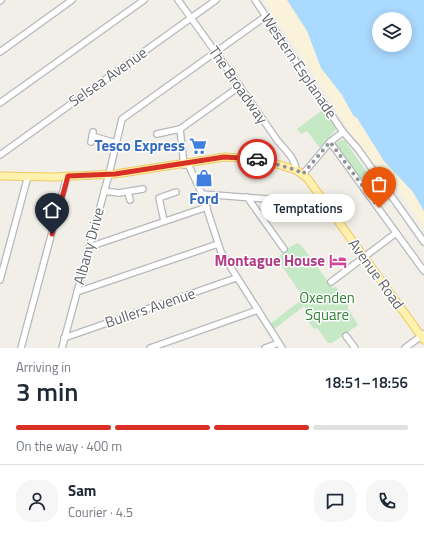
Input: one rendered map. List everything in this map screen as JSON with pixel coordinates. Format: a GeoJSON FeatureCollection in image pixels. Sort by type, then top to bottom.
{"type":"FeatureCollection","features":[{"type":"Feature","properties":{"kind":"main road"},"geometry":{"type":"LineString","coordinates":[[0,176],[68,176],[109,174],[186,164],[224,157],[256,159],[296,170],[303,174]]}},
{"type":"Feature","properties":{"kind":"main road","name":"Avenue Road"},"geometry":{"type":"LineString","coordinates":[[303,174],[423,337]]}},
{"type":"Feature","properties":{"kind":"street"},"geometry":{"type":"LineString","coordinates":[[0,52],[72,0]]}},
{"type":"Feature","properties":{"kind":"street"},"geometry":{"type":"LineString","coordinates":[[0,103],[144,0]]}},
{"type":"Feature","properties":{"kind":"street","name":"The Broadway"},"geometry":{"type":"LineString","coordinates":[[178,0],[240,86],[277,141],[296,164],[296,170]]}},
{"type":"Feature","properties":{"kind":"street","name":"Selsea Avenue"},"geometry":{"type":"LineString","coordinates":[[0,154],[216,0]]}},
{"type":"Feature","properties":{"kind":"street","name":"Western Esplanade"},"geometry":{"type":"LineString","coordinates":[[254,0],[344,132],[358,149],[424,242]]}},
{"type":"Feature","properties":{"kind":"street","name":"Albany Drive"},"geometry":{"type":"LineString","coordinates":[[62,348],[109,174],[122,119],[266,16]]}},
{"type":"Feature","properties":{"kind":"street"},"geometry":{"type":"LineString","coordinates":[[157,134],[180,129],[240,86]]}},
{"type":"Feature","properties":{"kind":"street"},"geometry":{"type":"LineString","coordinates":[[180,129],[186,164],[202,194],[218,244],[236,278],[280,346],[265,348]]}},
{"type":"Feature","properties":{"kind":"street"},"geometry":{"type":"LineString","coordinates":[[303,174],[330,142],[344,132]]}},
{"type":"Feature","properties":{"kind":"street"},"geometry":{"type":"LineString","coordinates":[[92,137],[116,143]]}},
{"type":"Feature","properties":{"kind":"street"},"geometry":{"type":"LineString","coordinates":[[330,142],[424,271]]}},
{"type":"Feature","properties":{"kind":"street"},"geometry":{"type":"LineString","coordinates":[[0,280],[28,176]]}},
{"type":"Feature","properties":{"kind":"street"},"geometry":{"type":"LineString","coordinates":[[21,348],[68,176]]}},
{"type":"Feature","properties":{"kind":"street"},"geometry":{"type":"LineString","coordinates":[[104,192],[128,192],[143,189]]}},
{"type":"Feature","properties":{"kind":"street"},"geometry":{"type":"LineString","coordinates":[[128,192],[130,200]]}},
{"type":"Feature","properties":{"kind":"street"},"geometry":{"type":"LineString","coordinates":[[164,221],[159,198],[176,192]]}},
{"type":"Feature","properties":{"kind":"street"},"geometry":{"type":"LineString","coordinates":[[202,194],[280,200],[322,199]]}},
{"type":"Feature","properties":{"kind":"street"},"geometry":{"type":"LineString","coordinates":[[248,197],[284,249]]}},
{"type":"Feature","properties":{"kind":"street"},"geometry":{"type":"LineString","coordinates":[[89,247],[207,207]]}},
{"type":"Feature","properties":{"kind":"street"},"geometry":{"type":"LineString","coordinates":[[331,282],[396,233]]}},
{"type":"Feature","properties":{"kind":"street"},"geometry":{"type":"LineString","coordinates":[[77,292],[218,244]]}},
{"type":"Feature","properties":{"kind":"street","name":"Bullers Avenue"},"geometry":{"type":"LineString","coordinates":[[64,338],[236,278]]}},
{"type":"Feature","properties":{"kind":"street"},"geometry":{"type":"LineString","coordinates":[[150,348],[258,310]]}},
{"type":"Feature","properties":{"kind":"street"},"geometry":{"type":"LineString","coordinates":[[346,336],[355,348]]}},
{"type":"Feature","properties":{"kind":"street"},"geometry":{"type":"LineString","coordinates":[[405,348],[423,337]]}},
{"type":"Feature","properties":{"kind":"green space"},"geometry":{"type":"Polygon","coordinates":[[[324,109],[336,129],[320,148],[307,131],[301,134],[297,129],[324,109]]]}},
{"type":"Feature","properties":{"kind":"green space"},"geometry":{"type":"Polygon","coordinates":[[[341,140],[345,141],[371,178],[364,184],[335,144],[341,140]]]}},
{"type":"Feature","properties":{"kind":"green space","name":"Oxenden Square"},"geometry":{"type":"Polygon","coordinates":[[[297,243],[301,245],[333,288],[336,287],[350,304],[347,307],[358,325],[332,343],[328,343],[317,328],[314,329],[307,320],[310,316],[304,306],[273,330],[270,324],[304,298],[277,259],[285,250],[297,243]]]}},
{"type":"Feature","properties":{"kind":"sand"},"geometry":{"type":"Polygon","coordinates":[[[264,0],[295,0],[424,202],[424,228],[388,175],[381,175],[333,106],[334,105],[264,0]]]}},
{"type":"Feature","properties":{"kind":"water"},"geometry":{"type":"Polygon","coordinates":[[[287,0],[424,0],[424,211],[413,192],[384,161],[357,118],[353,115],[342,95],[321,68],[307,31],[287,0]]]}},
{"type":"Feature","properties":{"kind":"way so far"},"geometry":{"type":"LineString","coordinates":[[257,159],[296,170],[303,174],[330,142],[379,208]]}},
{"type":"Feature","properties":{"kind":"place","name":"Tesco Express"},"geometry":{"type":"Point","coordinates":[198,146]}},
{"type":"Feature","properties":{"kind":"place","name":"Ford"},"geometry":{"type":"Point","coordinates":[204,178]}},
{"type":"Feature","properties":{"kind":"place","name":"Temptations"},"geometry":{"type":"Point","coordinates":[379,208]}},
{"type":"Feature","properties":{"kind":"place","name":"Montague House"},"geometry":{"type":"Point","coordinates":[338,261]}},
{"type":"Feature","properties":{"kind":"route"},"geometry":{"type":"LineString","coordinates":[[52,234],[68,176],[115,174],[184,165],[224,157],[257,159]]}}]}
